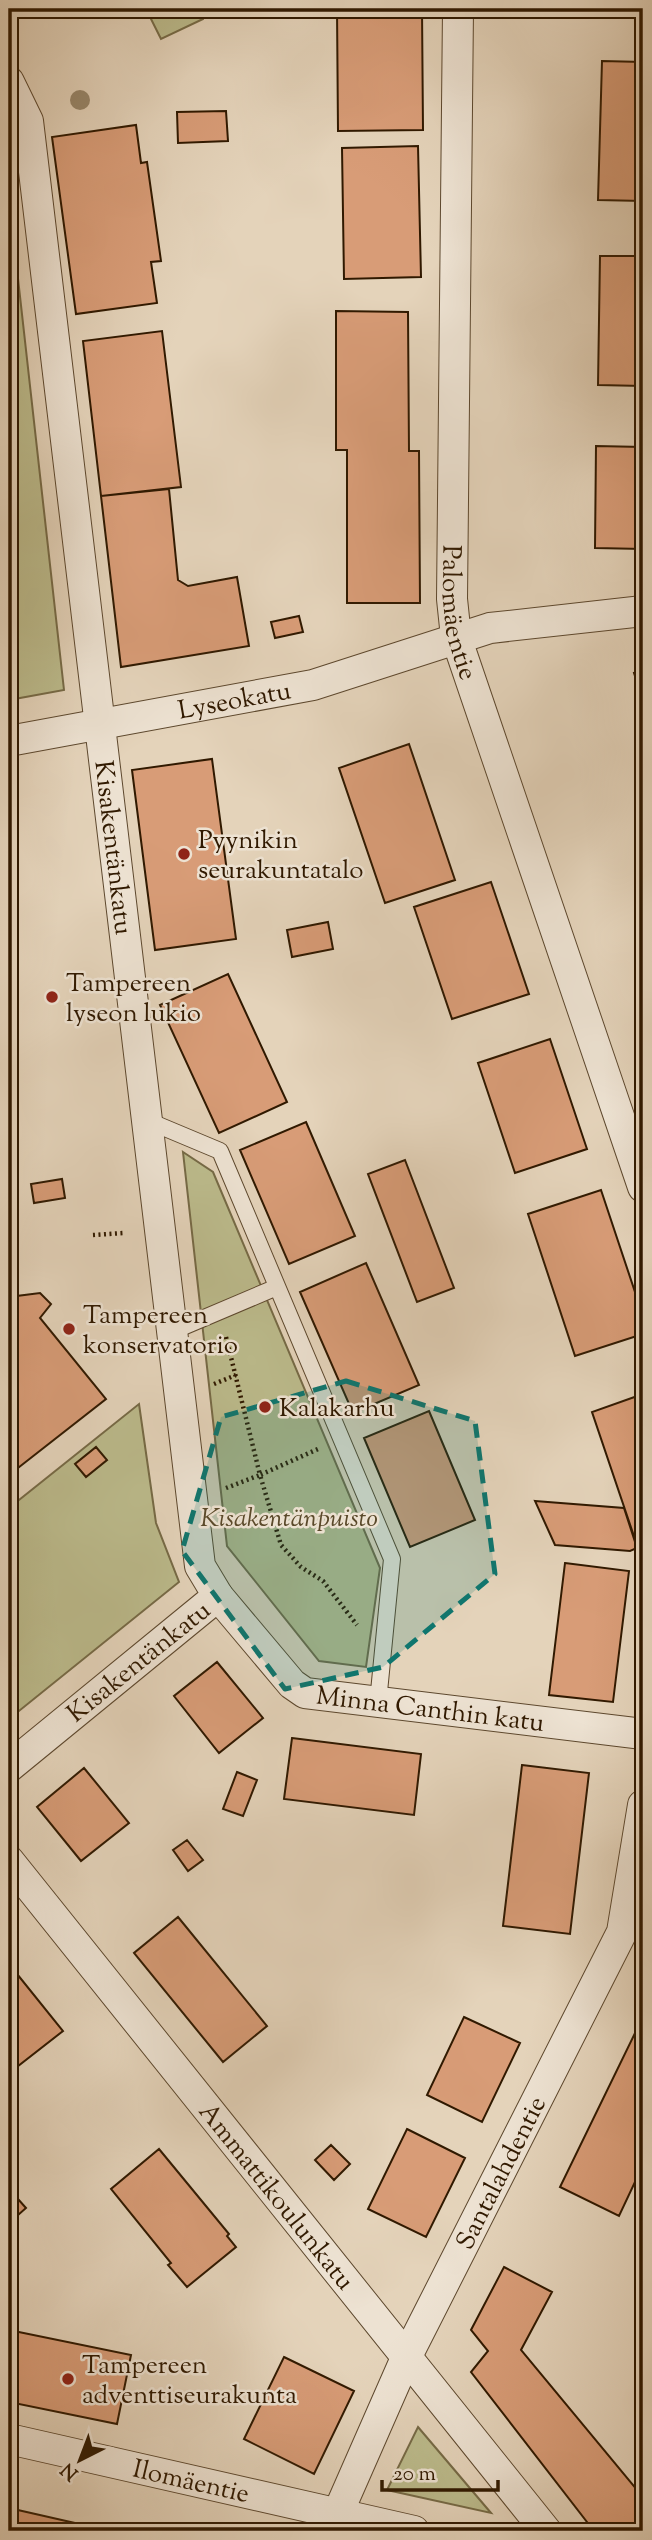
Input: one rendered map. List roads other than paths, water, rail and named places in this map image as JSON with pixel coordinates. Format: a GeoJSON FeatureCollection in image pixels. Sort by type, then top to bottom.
{"type":"FeatureCollection","features":[{"type":"Feature","properties":{"kind":"street","name":"Palomäentie"},"geometry":{"type":"LineString","coordinates":[[458,9],[452,598],[456,637],[643,1187]]}},
{"type":"Feature","properties":{"kind":"street","name":"Kisakentänkatu"},"geometry":{"type":"LineString","coordinates":[[9,82],[28,121],[200,1566],[218,1595],[9,1767]]}},
{"type":"Feature","properties":{"kind":"street","name":"Lyseokatu"},"geometry":{"type":"LineString","coordinates":[[9,741],[313,685],[489,628],[643,611]]}},
{"type":"Feature","properties":{"kind":"street","name":"Minna Canthin katu"},"geometry":{"type":"LineString","coordinates":[[218,1595],[292,1684],[305,1693],[643,1734]]}},
{"type":"Feature","properties":{"kind":"street","name":"Santalahdentie"},"geometry":{"type":"LineString","coordinates":[[333,2523],[406,2358],[622,1932],[643,1805]]}},
{"type":"Feature","properties":{"kind":"street","name":"Ammattikoulunkatu"},"geometry":{"type":"LineString","coordinates":[[9,1861],[546,2531]]}},
{"type":"Feature","properties":{"kind":"street","name":"Ilomäentie"},"geometry":{"type":"LineString","coordinates":[[9,2439],[333,2523],[414,2531]]}},
{"type":"Feature","properties":{"kind":"lane"},"geometry":{"type":"LineString","coordinates":[[146,1120],[220,1151],[392,1559],[378,1702]]}},
{"type":"Feature","properties":{"kind":"lane"},"geometry":{"type":"LineString","coordinates":[[171,1332],[277,1287]]}},
{"type":"Feature","properties":{"kind":"place","name":"Pyynikin seurakuntatalo"},"geometry":{"type":"Point","coordinates":[184,854]}},
{"type":"Feature","properties":{"kind":"place","name":"Tampereen lyseon lukio"},"geometry":{"type":"Point","coordinates":[52,997]}},
{"type":"Feature","properties":{"kind":"place","name":"Tampereen konservatorio"},"geometry":{"type":"Point","coordinates":[69,1329]}},
{"type":"Feature","properties":{"kind":"place","name":"Kalakarhu"},"geometry":{"type":"Point","coordinates":[265,1407]}},
{"type":"Feature","properties":{"kind":"place","name":"Tampereen adventtiseurakunta"},"geometry":{"type":"Point","coordinates":[68,2379]}},
{"type":"Feature","properties":{"kind":"park label","name":"Kisakentänpuisto"},"geometry":{"type":"Point","coordinates":[289,1517]}}]}
